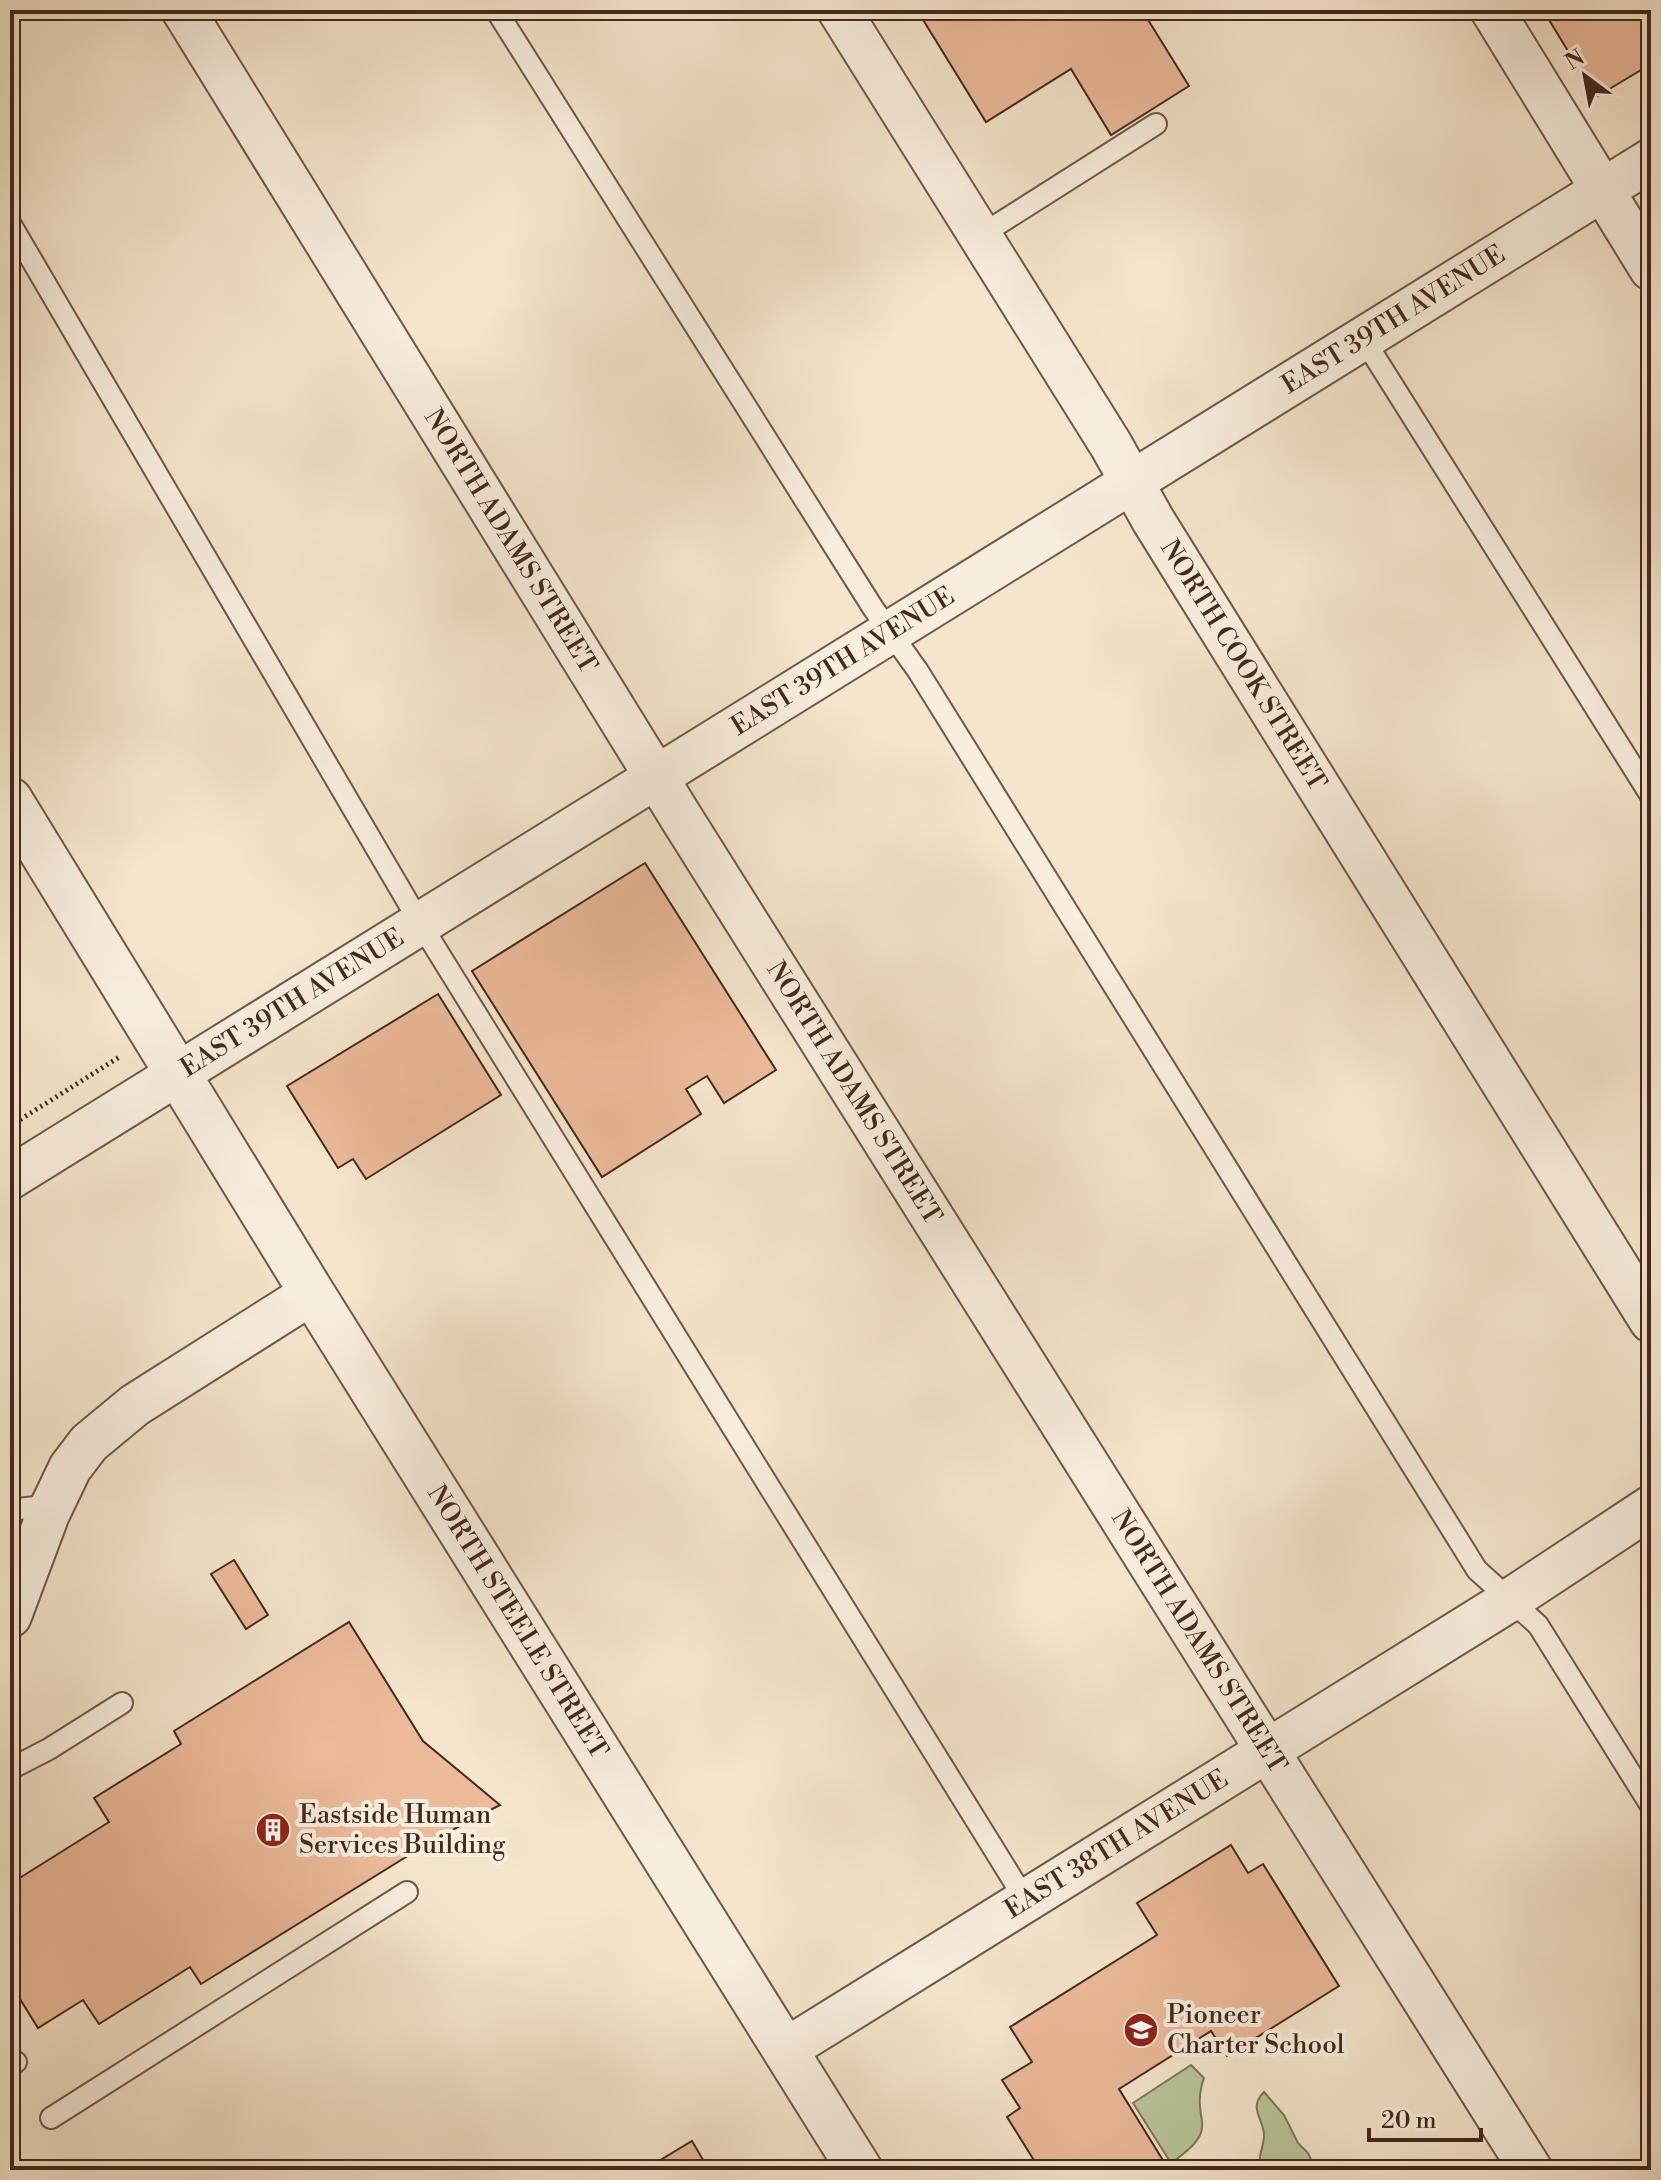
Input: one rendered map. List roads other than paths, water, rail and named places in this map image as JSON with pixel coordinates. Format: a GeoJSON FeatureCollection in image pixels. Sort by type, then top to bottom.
{"type":"FeatureCollection","features":[{"type":"Feature","properties":{"kind":"street","name":"NORTH ADAMS STREET"},"geometry":{"type":"LineString","coordinates":[[183,10],[656,777],[1531,2170]]}},
{"type":"Feature","properties":{"kind":"street","name":"NORTH COOK STREET"},"geometry":{"type":"LineString","coordinates":[[839,10],[1651,1321]]}},
{"type":"Feature","properties":{"kind":"street"},"geometry":{"type":"LineString","coordinates":[[1492,10],[1651,269]]}},
{"type":"Feature","properties":{"kind":"street","name":"EAST 39TH AVENUE"},"geometry":{"type":"LineString","coordinates":[[23,1170],[1651,160]]}},
{"type":"Feature","properties":{"kind":"street","name":"NORTH STEELE STREET"},"geometry":{"type":"LineString","coordinates":[[10,800],[137,1046],[178,1074],[860,2170]]}},
{"type":"Feature","properties":{"kind":"street"},"geometry":{"type":"LineString","coordinates":[[10,1616],[52,1505],[70,1468],[89,1443],[121,1414],[312,1293]]}},
{"type":"Feature","properties":{"kind":"street","name":"EAST 38TH AVENUE"},"geometry":{"type":"LineString","coordinates":[[785,2050],[1510,1600],[1651,1507]]}},
{"type":"Feature","properties":{"kind":"lane"},"geometry":{"type":"LineString","coordinates":[[496,10],[890,632],[918,671],[1477,1570],[1538,1625],[1651,1806]]}},
{"type":"Feature","properties":{"kind":"lane"},"geometry":{"type":"LineString","coordinates":[[981,235],[1156,124]]}},
{"type":"Feature","properties":{"kind":"lane"},"geometry":{"type":"LineString","coordinates":[[10,223],[420,923],[1026,1901]]}},
{"type":"Feature","properties":{"kind":"lane"},"geometry":{"type":"LineString","coordinates":[[1363,338],[1651,796]]}},
{"type":"Feature","properties":{"kind":"lane"},"geometry":{"type":"LineString","coordinates":[[10,1510],[52,1505]]}},
{"type":"Feature","properties":{"kind":"lane"},"geometry":{"type":"LineString","coordinates":[[10,1766],[14,1767],[49,1749],[122,1703]]}},
{"type":"Feature","properties":{"kind":"lane"},"geometry":{"type":"LineString","coordinates":[[51,2118],[407,1892]]}},
{"type":"Feature","properties":{"kind":"place","name":"Eastside Human Services Building"},"geometry":{"type":"Point","coordinates":[273,1830]}},
{"type":"Feature","properties":{"kind":"place","name":"Pioneer Charter School"},"geometry":{"type":"Point","coordinates":[1141,2030]}}]}
